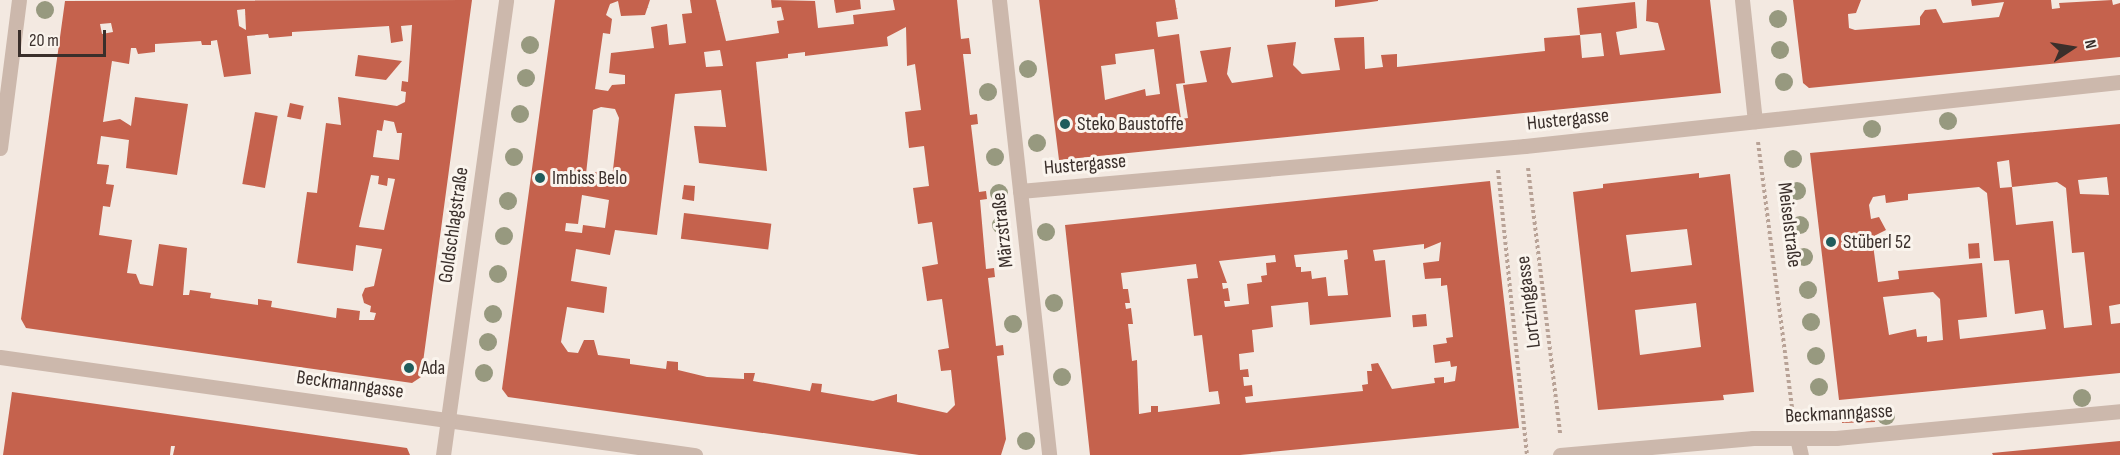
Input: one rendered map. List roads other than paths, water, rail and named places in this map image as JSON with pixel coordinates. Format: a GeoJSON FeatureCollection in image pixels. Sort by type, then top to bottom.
{"type":"FeatureCollection","features":[{"type":"Feature","properties":{"kind":"street"},"geometry":{"type":"LineString","coordinates":[[0,148],[19,0]]}},
{"type":"Feature","properties":{"kind":"street","name":"Goldschlagstraße"},"geometry":{"type":"LineString","coordinates":[[443,455],[506,0]]}},
{"type":"Feature","properties":{"kind":"street","name":"Märzstraße"},"geometry":{"type":"LineString","coordinates":[[999,0],[1049,455]]}},
{"type":"Feature","properties":{"kind":"street"},"geometry":{"type":"LineString","coordinates":[[1742,0],[1755,121]]}},
{"type":"Feature","properties":{"kind":"street","name":"Hustergasse"},"geometry":{"type":"LineString","coordinates":[[1020,191],[1496,149],[2120,82]]}},
{"type":"Feature","properties":{"kind":"street","name":"Beckmanngasse"},"geometry":{"type":"LineString","coordinates":[[0,357],[695,455]]}},
{"type":"Feature","properties":{"kind":"street","name":"Beckmanngasse"},"geometry":{"type":"LineString","coordinates":[[1562,455],[1754,438],[1836,438],[2120,411]]}},
{"type":"Feature","properties":{"kind":"street"},"geometry":{"type":"LineString","coordinates":[[1797,438],[1801,455]]}},
{"type":"Feature","properties":{"kind":"place","name":"Steko Baustoffe"},"geometry":{"type":"Point","coordinates":[1065,124]}},
{"type":"Feature","properties":{"kind":"place","name":"Imbiss Belo"},"geometry":{"type":"Point","coordinates":[540,178]}},
{"type":"Feature","properties":{"kind":"place","name":"Stüberl 52"},"geometry":{"type":"Point","coordinates":[1831,242]}},
{"type":"Feature","properties":{"kind":"place","name":"Ada"},"geometry":{"type":"Point","coordinates":[409,368]}}]}
